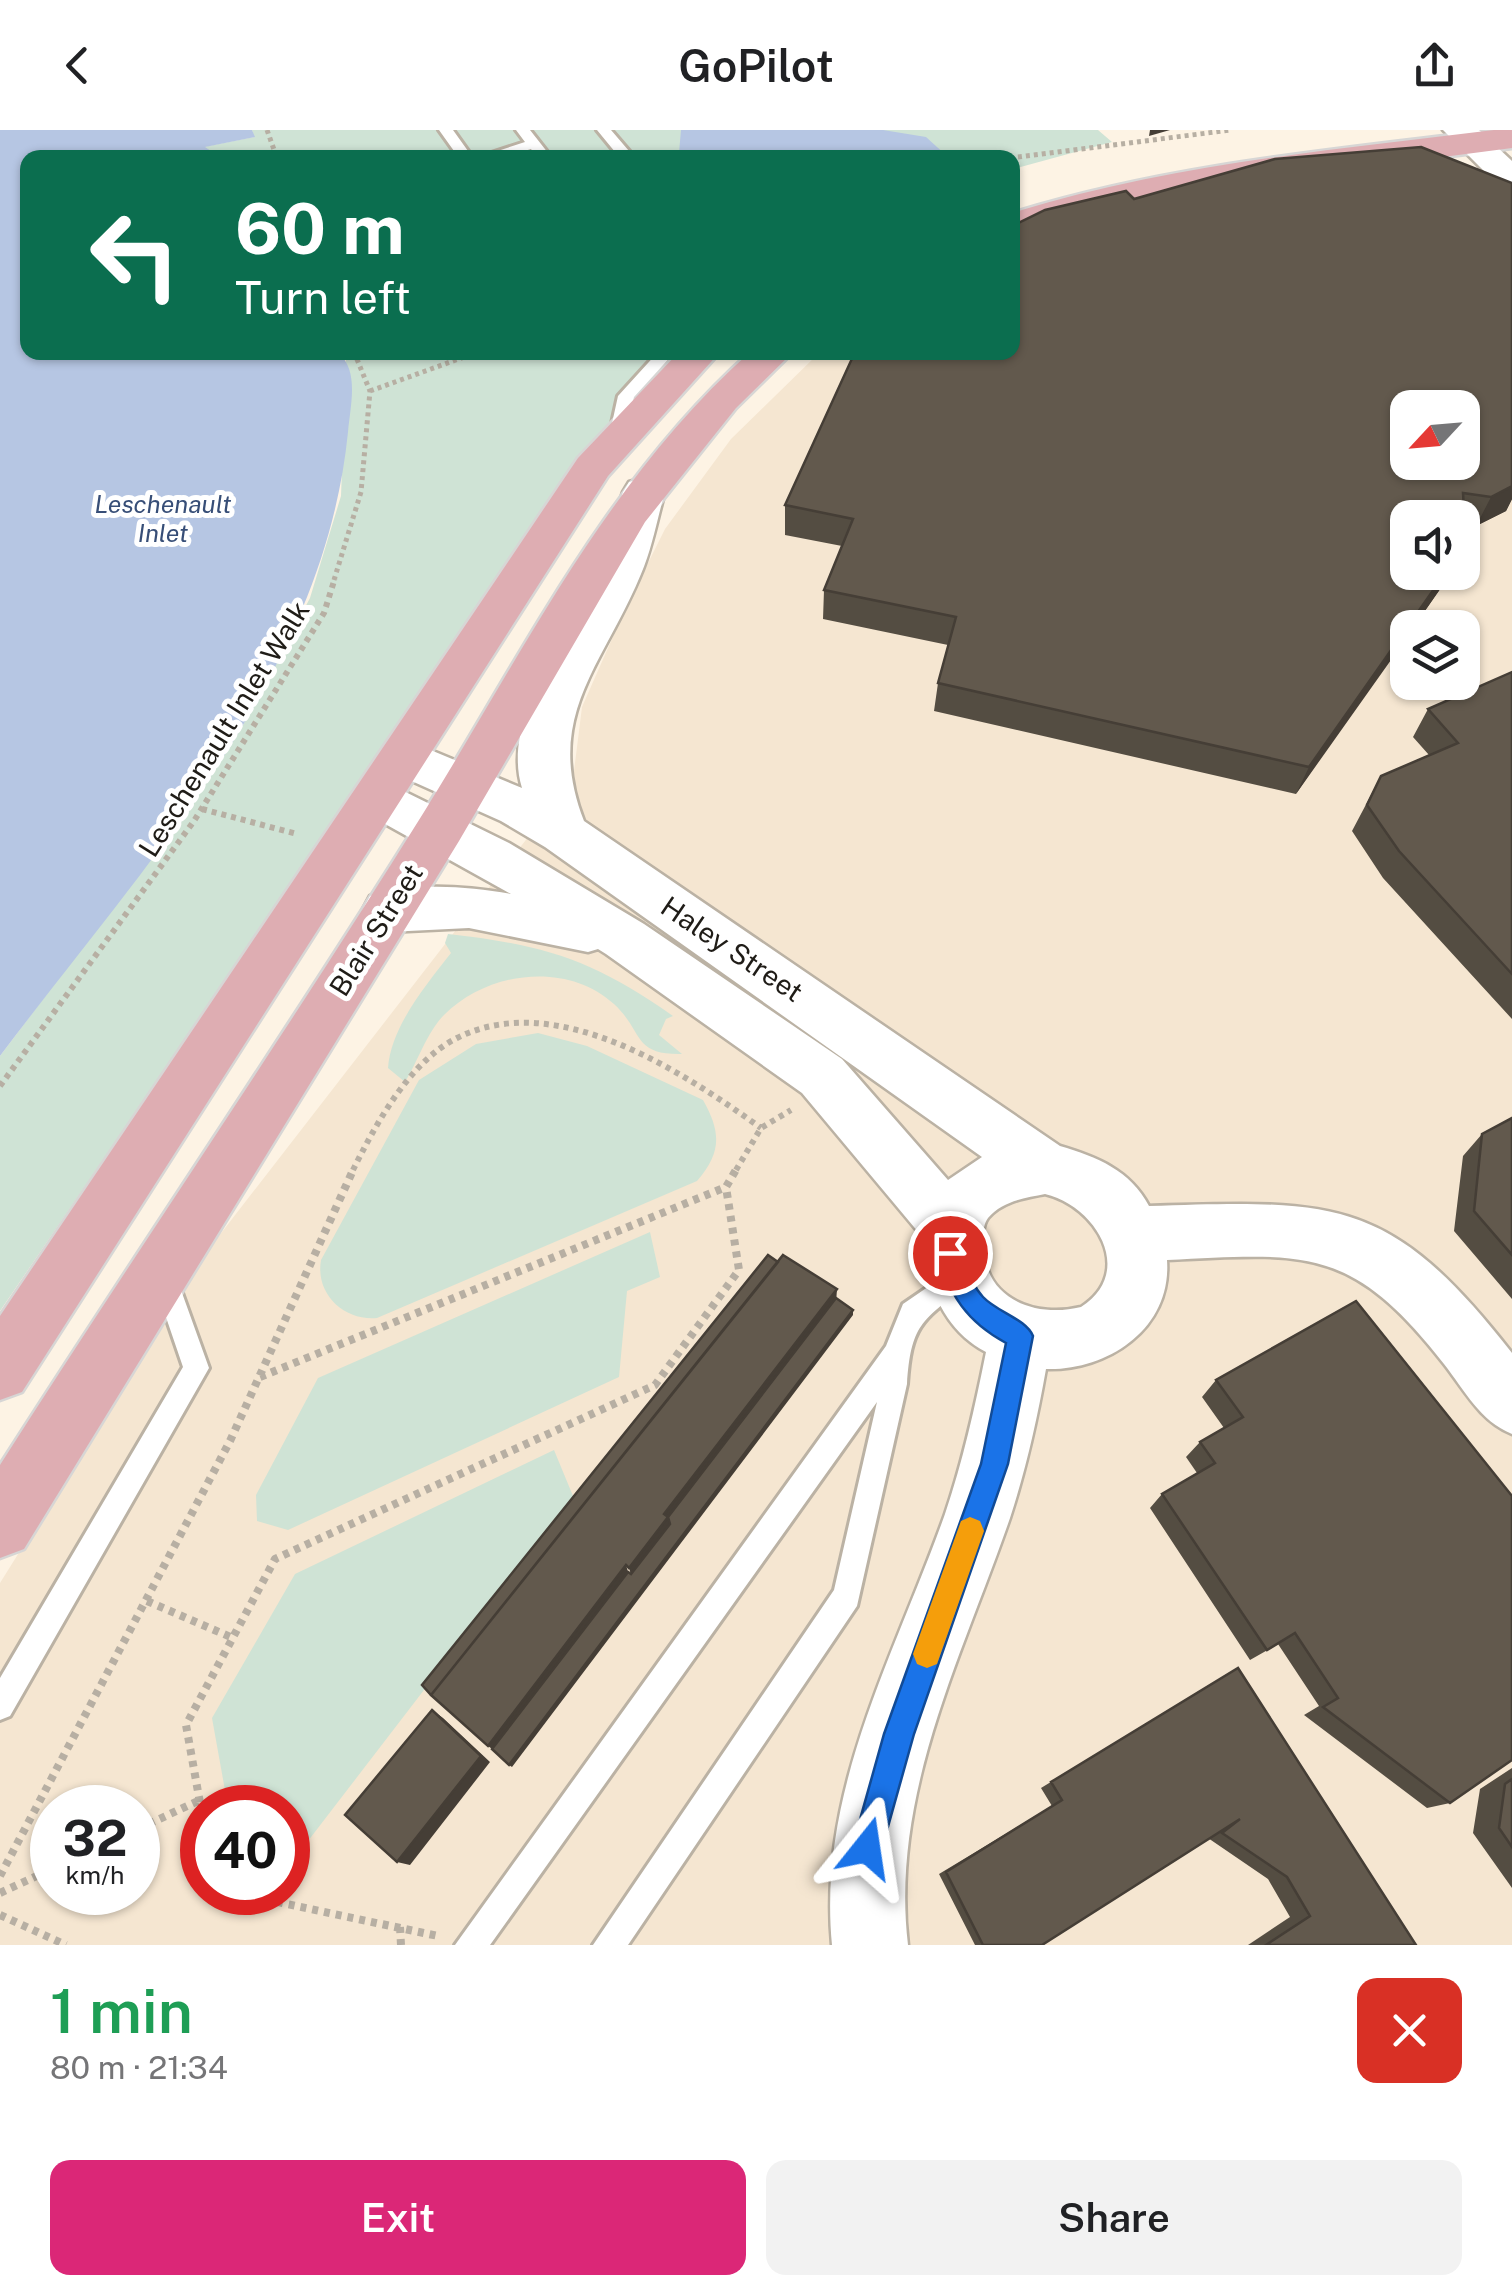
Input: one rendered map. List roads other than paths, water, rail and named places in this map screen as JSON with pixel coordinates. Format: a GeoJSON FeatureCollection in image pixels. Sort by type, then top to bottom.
{"type":"FeatureCollection","features":[{"type":"Feature","properties":{"kind":"main road"},"geometry":{"type":"LineString","coordinates":[[1083,169],[1335,130]]}},
{"type":"Feature","properties":{"kind":"main road"},"geometry":{"type":"LineString","coordinates":[[1020,223],[1151,186],[1492,138]]}},
{"type":"Feature","properties":{"kind":"main road"},"geometry":{"type":"LineString","coordinates":[[0,1370],[617,438],[693,360]]}},
{"type":"Feature","properties":{"kind":"main road","name":"Blair Street"},"geometry":{"type":"LineString","coordinates":[[0,1525],[160,1266],[454,807],[644,492],[726,396],[765,360]]}},
{"type":"Feature","properties":{"kind":"street"},"geometry":{"type":"LineString","coordinates":[[1492,138],[1512,180]]}},
{"type":"Feature","properties":{"kind":"street"},"geometry":{"type":"LineString","coordinates":[[1389,152],[1481,180],[1512,201]]}},
{"type":"Feature","properties":{"kind":"street"},"geometry":{"type":"LineString","coordinates":[[563,833],[544,782],[543,746],[570,665],[620,574],[644,492]]}},
{"type":"Feature","properties":{"kind":"street","name":"Haley Street"},"geometry":{"type":"LineString","coordinates":[[390,777],[454,807],[563,833],[1045,1168]]}},
{"type":"Feature","properties":{"kind":"street","name":"Haley Street"},"geometry":{"type":"LineString","coordinates":[[454,807],[625,939],[822,1076],[955,1253]]}},
{"type":"Feature","properties":{"kind":"street"},"geometry":{"type":"LineString","coordinates":[[388,912],[469,907],[625,939]]}},
{"type":"Feature","properties":{"kind":"street"},"geometry":{"type":"LineString","coordinates":[[1045,1168],[1072,1174],[1098,1188],[1119,1209],[1133,1234],[1138,1264],[1132,1294],[1114,1319],[1088,1336],[1054,1342],[1020,1336],[994,1323],[972,1304],[955,1253],[961,1206],[996,1175],[1045,1168]]}},
{"type":"Feature","properties":{"kind":"street"},"geometry":{"type":"LineString","coordinates":[[1133,1234],[1304,1234],[1345,1242],[1390,1264],[1455,1331],[1512,1403]]}},
{"type":"Feature","properties":{"kind":"street"},"geometry":{"type":"LineString","coordinates":[[870,1945],[863,1915],[867,1848],[899,1734],[994,1464],[1020,1336]]}},
{"type":"Feature","properties":{"kind":"lane"},"geometry":{"type":"LineString","coordinates":[[523,130],[539,150]]}},
{"type":"Feature","properties":{"kind":"lane"},"geometry":{"type":"LineString","coordinates":[[604,130],[621,150]]}},
{"type":"Feature","properties":{"kind":"lane"},"geometry":{"type":"LineString","coordinates":[[512,150],[534,144]]}},
{"type":"Feature","properties":{"kind":"lane"},"geometry":{"type":"LineString","coordinates":[[617,438],[626,396],[660,360]]}},
{"type":"Feature","properties":{"kind":"lane"},"geometry":{"type":"LineString","coordinates":[[471,1944],[896,1354],[912,1312],[955,1253]]}},
{"type":"Feature","properties":{"kind":"lane"},"geometry":{"type":"LineString","coordinates":[[0,1706],[196,1368],[160,1266]]}},
{"type":"Feature","properties":{"kind":"lane"},"geometry":{"type":"LineString","coordinates":[[609,1945],[847,1596],[894,1384],[896,1354]]}},
{"type":"Feature","properties":{"kind":"water","name":"Leschenault Inlet"},"geometry":{"type":"Polygon","coordinates":[[[0,130],[252,130],[255,137],[205,147],[210,150],[20,150],[20,360],[345,360],[352,389],[332,521],[303,606],[265,687],[166,840],[0,1056],[0,130]]]}},
{"type":"Feature","properties":{"kind":"water"},"geometry":{"type":"Polygon","coordinates":[[[681,130],[883,130],[926,137],[940,150],[679,150],[681,130]]]}}]}
